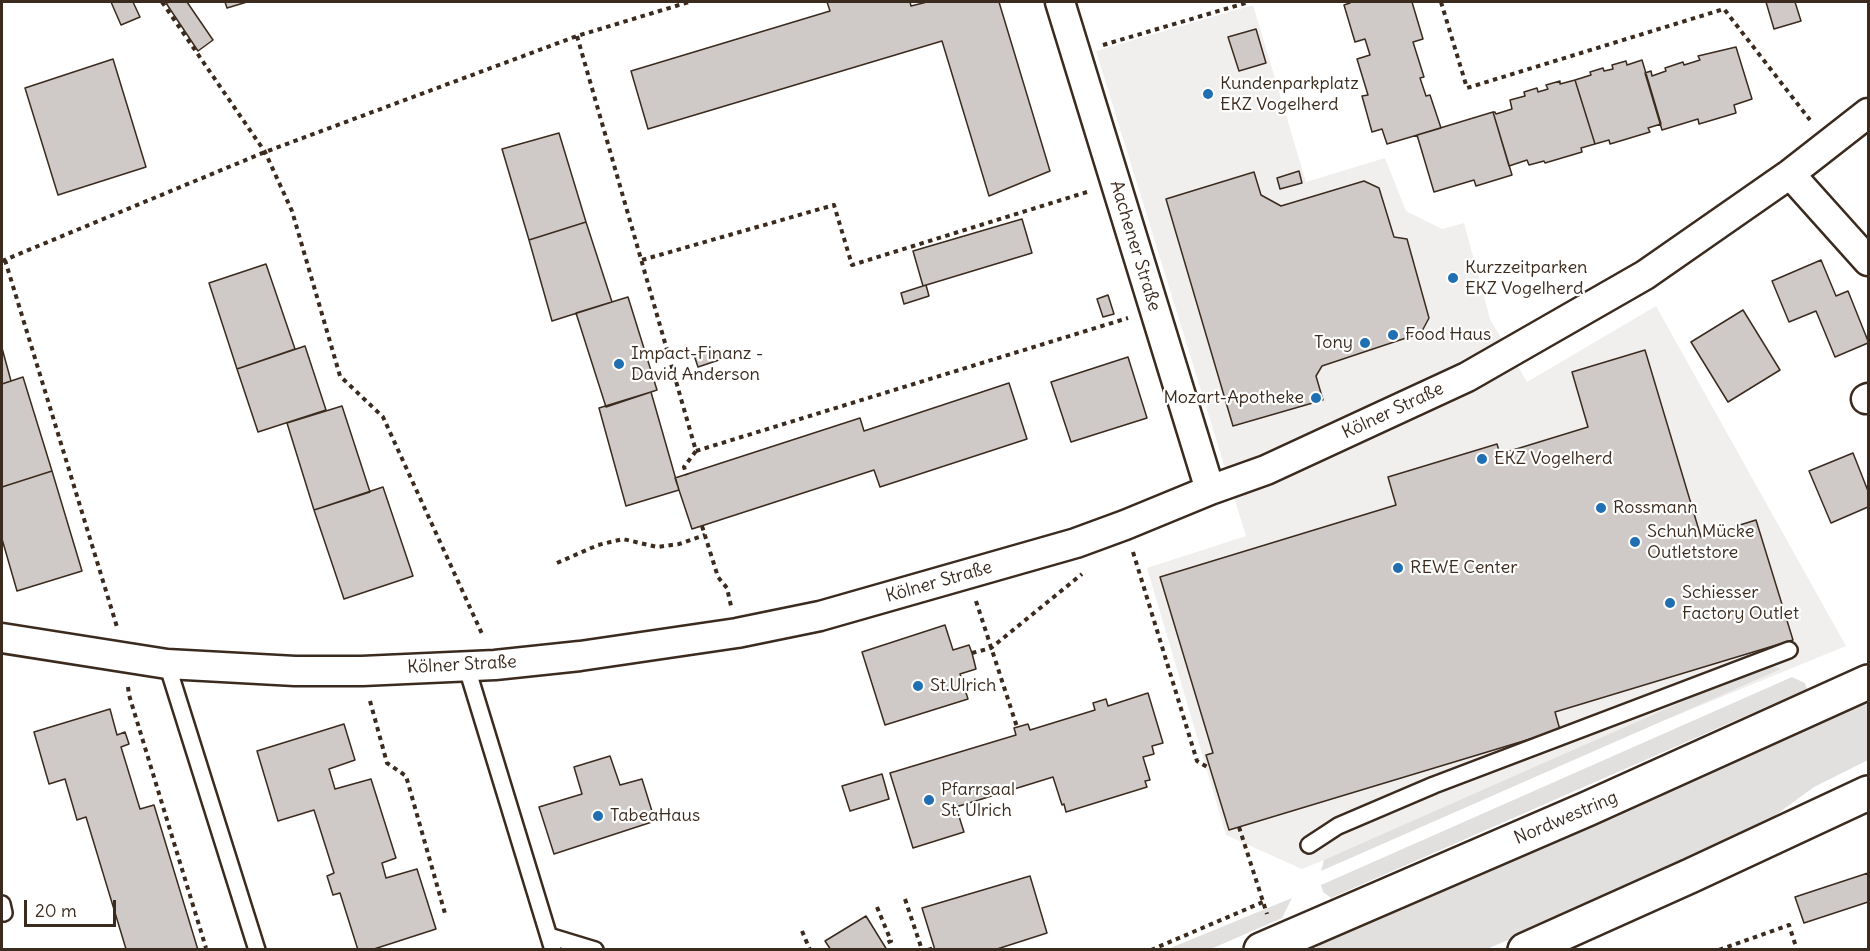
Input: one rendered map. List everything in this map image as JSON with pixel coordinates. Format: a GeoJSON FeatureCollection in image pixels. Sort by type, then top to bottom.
{"type":"FeatureCollection","features":[{"type":"Feature","properties":{"kind":"main road","name":"Nordwestring"},"geometry":{"type":"LineString","coordinates":[[1269,946],[1587,809],[1869,682]]}},
{"type":"Feature","properties":{"kind":"main road"},"geometry":{"type":"LineString","coordinates":[[1525,950],[1869,794]]}},
{"type":"Feature","properties":{"kind":"street","name":"Aachener Straße"},"geometry":{"type":"LineString","coordinates":[[1060,2],[1210,490]]}},
{"type":"Feature","properties":{"kind":"street","name":"Kölner Straße"},"geometry":{"type":"LineString","coordinates":[[2,638],[167,664],[295,671],[362,671],[495,664],[580,656],[737,633],[820,616],[1076,543],[1125,525],[1266,470],[1467,376],[1645,275],[1790,174],[1869,113]]}},
{"type":"Feature","properties":{"kind":"street"},"geometry":{"type":"LineString","coordinates":[[1790,174],[1869,261]]}},
{"type":"Feature","properties":{"kind":"lane"},"geometry":{"type":"LineString","coordinates":[[1309,845],[1338,826],[1434,785],[1789,650]]}},
{"type":"Feature","properties":{"kind":"lane"},"geometry":{"type":"LineString","coordinates":[[167,664],[257,950]]}},
{"type":"Feature","properties":{"kind":"lane"},"geometry":{"type":"LineString","coordinates":[[466,665],[551,943],[595,950]]}},
{"type":"Feature","properties":{"kind":"path"},"geometry":{"type":"LineString","coordinates":[[162,2],[265,152],[292,211],[340,376],[383,417],[495,664]]}},
{"type":"Feature","properties":{"kind":"path"},"geometry":{"type":"LineString","coordinates":[[206,948],[129,695],[127,658],[3,261],[265,152],[578,36],[689,2]]}},
{"type":"Feature","properties":{"kind":"path"},"geometry":{"type":"LineString","coordinates":[[1076,53],[1249,2]]}},
{"type":"Feature","properties":{"kind":"path"},"geometry":{"type":"LineString","coordinates":[[1441,2],[1467,88],[1724,9],[1829,144]]}},
{"type":"Feature","properties":{"kind":"path"},"geometry":{"type":"LineString","coordinates":[[578,36],[696,451]]}},
{"type":"Feature","properties":{"kind":"path"},"geometry":{"type":"LineString","coordinates":[[642,260],[834,205],[852,265],[1116,183]]}},
{"type":"Feature","properties":{"kind":"path"},"geometry":{"type":"LineString","coordinates":[[687,474],[684,467],[696,451],[1155,310]]}},
{"type":"Feature","properties":{"kind":"path"},"geometry":{"type":"LineString","coordinates":[[1125,525],[1197,761],[1209,768]]}},
{"type":"Feature","properties":{"kind":"path"},"geometry":{"type":"LineString","coordinates":[[702,526],[718,577],[727,588],[737,633]]}},
{"type":"Feature","properties":{"kind":"path"},"geometry":{"type":"LineString","coordinates":[[557,563],[598,545],[623,539],[657,547],[679,544],[705,535]]}},
{"type":"Feature","properties":{"kind":"path"},"geometry":{"type":"LineString","coordinates":[[972,653],[991,648],[1083,573],[1076,543]]}},
{"type":"Feature","properties":{"kind":"path"},"geometry":{"type":"LineString","coordinates":[[968,574],[1017,727]]}},
{"type":"Feature","properties":{"kind":"path"},"geometry":{"type":"LineString","coordinates":[[362,671],[387,762],[406,776],[446,916]]}},
{"type":"Feature","properties":{"kind":"path"},"geometry":{"type":"LineString","coordinates":[[1239,827],[1263,902],[1269,946]]}},
{"type":"Feature","properties":{"kind":"path"},"geometry":{"type":"LineString","coordinates":[[905,899],[922,950]]}},
{"type":"Feature","properties":{"kind":"path"},"geometry":{"type":"LineString","coordinates":[[1151,950],[1263,902]]}},
{"type":"Feature","properties":{"kind":"path"},"geometry":{"type":"LineString","coordinates":[[877,907],[891,941],[884,944]]}},
{"type":"Feature","properties":{"kind":"path"},"geometry":{"type":"LineString","coordinates":[[1719,950],[1789,926],[1797,950]]}},
{"type":"Feature","properties":{"kind":"path"},"geometry":{"type":"LineString","coordinates":[[801,932],[810,950]]}},
{"type":"Feature","properties":{"kind":"path"},"geometry":{"type":"LineString","coordinates":[[928,950],[934,948]]}},
{"type":"Feature","properties":{"kind":"shaded area","name":"EKZ Vogelherd"},"geometry":{"type":"Polygon","coordinates":[[[1253,5],[1306,182],[1385,158],[1406,211],[1442,229],[1464,223],[1490,319],[1527,382],[1656,306],[1846,646],[1302,869],[1226,835],[1147,568],[1246,536],[1096,51],[1253,5]]]}},
{"type":"Feature","properties":{"kind":"shaded area"},"geometry":{"type":"Polygon","coordinates":[[[1772,666],[1781,669],[1321,871],[1324,860],[1761,667],[1772,666]]]}},
{"type":"Feature","properties":{"kind":"shaded area"},"geometry":{"type":"Polygon","coordinates":[[[1792,677],[1805,683],[1807,689],[1331,898],[1323,892],[1321,885],[1792,677]]]}},
{"type":"Feature","properties":{"kind":"shaded area"},"geometry":{"type":"Polygon","coordinates":[[[1868,697],[1868,760],[1814,787],[1758,828],[1653,878],[1487,949],[1312,950],[1338,933],[1868,697]]]}},
{"type":"Feature","properties":{"kind":"shaded area"},"geometry":{"type":"Polygon","coordinates":[[[1292,898],[1282,918],[1211,949],[1168,949],[1292,898]]]}},
{"type":"Feature","properties":{"kind":"building"},"geometry":{"type":"Polygon","coordinates":[[[111,2],[133,2],[140,17],[121,25],[111,2]]]}},
{"type":"Feature","properties":{"kind":"building"},"geometry":{"type":"Polygon","coordinates":[[[187,2],[213,40],[198,51],[166,3],[187,2]]]}},
{"type":"Feature","properties":{"kind":"building"},"geometry":{"type":"Polygon","coordinates":[[[225,2],[247,2],[227,8],[225,2]]]}},
{"type":"Feature","properties":{"kind":"building"},"geometry":{"type":"Polygon","coordinates":[[[827,2],[910,2],[911,6],[927,2],[999,2],[1050,171],[989,196],[942,41],[648,129],[631,71],[830,11],[827,2]]]}},
{"type":"Feature","properties":{"kind":"building"},"geometry":{"type":"Polygon","coordinates":[[[1350,2],[1412,2],[1423,39],[1413,42],[1424,77],[1420,78],[1426,96],[1430,95],[1441,128],[1387,144],[1382,129],[1372,132],[1362,96],[1368,95],[1357,59],[1370,55],[1365,39],[1355,42],[1344,5],[1350,2]]]}},
{"type":"Feature","properties":{"kind":"building"},"geometry":{"type":"Polygon","coordinates":[[[1766,2],[1795,2],[1801,21],[1774,29],[1766,2]]]}},
{"type":"Feature","properties":{"kind":"building"},"geometry":{"type":"Polygon","coordinates":[[[1256,29],[1266,63],[1239,71],[1228,37],[1256,29]]]}},
{"type":"Feature","properties":{"kind":"building"},"geometry":{"type":"Polygon","coordinates":[[[1736,47],[1752,99],[1734,105],[1736,113],[1699,124],[1698,119],[1662,130],[1645,73],[1651,71],[1652,76],[1666,71],[1665,68],[1683,62],[1684,65],[1700,60],[1698,56],[1736,47]]]}},
{"type":"Feature","properties":{"kind":"building"},"geometry":{"type":"Polygon","coordinates":[[[113,59],[146,167],[58,195],[25,88],[113,59]]]}},
{"type":"Feature","properties":{"kind":"building"},"geometry":{"type":"Polygon","coordinates":[[[1642,60],[1661,124],[1648,128],[1650,132],[1610,144],[1609,140],[1595,144],[1575,80],[1603,68],[1604,71],[1613,69],[1612,65],[1626,61],[1627,65],[1642,60]]]}},
{"type":"Feature","properties":{"kind":"building"},"geometry":{"type":"Polygon","coordinates":[[[1575,80],[1595,144],[1581,148],[1582,152],[1545,163],[1544,161],[1529,165],[1527,160],[1509,166],[1493,112],[1496,114],[1512,109],[1510,100],[1525,96],[1524,92],[1537,88],[1538,92],[1548,89],[1546,85],[1575,80]]]}},
{"type":"Feature","properties":{"kind":"building"},"geometry":{"type":"Polygon","coordinates":[[[1493,112],[1512,175],[1476,186],[1474,180],[1434,192],[1417,135],[1493,112]]]}},
{"type":"Feature","properties":{"kind":"building"},"geometry":{"type":"Polygon","coordinates":[[[559,133],[586,222],[529,240],[502,149],[559,133]]]}},
{"type":"Feature","properties":{"kind":"building"},"geometry":{"type":"Polygon","coordinates":[[[1299,171],[1302,183],[1280,189],[1277,178],[1299,171]]]}},
{"type":"Feature","properties":{"kind":"building"},"geometry":{"type":"Polygon","coordinates":[[[1254,172],[1261,195],[1281,206],[1364,181],[1379,188],[1394,237],[1407,239],[1429,318],[1421,333],[1322,366],[1316,376],[1323,400],[1233,426],[1166,199],[1254,172]]]}},
{"type":"Feature","properties":{"kind":"building"},"geometry":{"type":"Polygon","coordinates":[[[1022,219],[1032,253],[923,286],[913,251],[1022,219]]]}},
{"type":"Feature","properties":{"kind":"building"},"geometry":{"type":"Polygon","coordinates":[[[586,222],[612,302],[552,321],[529,240],[586,222]]]}},
{"type":"Feature","properties":{"kind":"building"},"geometry":{"type":"Polygon","coordinates":[[[1821,260],[1836,296],[1848,291],[1868,341],[1835,357],[1816,311],[1789,322],[1772,281],[1821,260]]]}},
{"type":"Feature","properties":{"kind":"building"},"geometry":{"type":"Polygon","coordinates":[[[266,264],[295,349],[237,369],[209,283],[266,264]]]}},
{"type":"Feature","properties":{"kind":"building"},"geometry":{"type":"Polygon","coordinates":[[[926,285],[929,296],[904,304],[901,293],[926,285]]]}},
{"type":"Feature","properties":{"kind":"building"},"geometry":{"type":"Polygon","coordinates":[[[1108,295],[1114,314],[1103,317],[1097,299],[1108,295]]]}},
{"type":"Feature","properties":{"kind":"building"},"geometry":{"type":"Polygon","coordinates":[[[628,297],[657,390],[606,407],[576,313],[628,297]]]}},
{"type":"Feature","properties":{"kind":"building"},"geometry":{"type":"Polygon","coordinates":[[[1743,310],[1780,370],[1728,402],[1691,342],[1743,310]]]}},
{"type":"Feature","properties":{"kind":"building"},"geometry":{"type":"Polygon","coordinates":[[[305,346],[326,410],[258,432],[237,369],[305,346]]]}},
{"type":"Feature","properties":{"kind":"building"},"geometry":{"type":"Polygon","coordinates":[[[2,348],[11,381],[2,384],[2,348]]]}},
{"type":"Feature","properties":{"kind":"building"},"geometry":{"type":"Polygon","coordinates":[[[715,349],[719,360],[698,367],[694,355],[715,349]]]}},
{"type":"Feature","properties":{"kind":"building","name":"EKZ Vogelherd"},"geometry":{"type":"Polygon","coordinates":[[[1645,350],[1701,537],[1756,520],[1793,640],[1555,712],[1560,730],[1229,830],[1206,755],[1213,753],[1160,577],[1396,505],[1388,477],[1497,444],[1500,454],[1588,427],[1572,372],[1645,350]]]}},
{"type":"Feature","properties":{"kind":"building"},"geometry":{"type":"Polygon","coordinates":[[[1128,357],[1147,418],[1071,442],[1051,382],[1128,357]]]}},
{"type":"Feature","properties":{"kind":"building"},"geometry":{"type":"Polygon","coordinates":[[[23,377],[52,471],[2,487],[2,384],[23,377]]]}},
{"type":"Feature","properties":{"kind":"building"},"geometry":{"type":"Polygon","coordinates":[[[1009,383],[1027,439],[880,487],[874,470],[692,529],[675,478],[860,418],[864,431],[1009,383]]]}},
{"type":"Feature","properties":{"kind":"building"},"geometry":{"type":"Polygon","coordinates":[[[651,392],[679,490],[626,506],[599,408],[651,392]]]}},
{"type":"Feature","properties":{"kind":"building"},"geometry":{"type":"Polygon","coordinates":[[[342,406],[370,492],[314,510],[287,423],[342,406]]]}},
{"type":"Feature","properties":{"kind":"building"},"geometry":{"type":"Polygon","coordinates":[[[1853,453],[1868,491],[1868,507],[1831,523],[1809,471],[1853,453]]]}},
{"type":"Feature","properties":{"kind":"building"},"geometry":{"type":"Polygon","coordinates":[[[52,471],[82,571],[17,591],[2,539],[2,487],[52,471]]]}},
{"type":"Feature","properties":{"kind":"building"},"geometry":{"type":"Polygon","coordinates":[[[383,487],[413,576],[344,599],[314,510],[383,487]]]}},
{"type":"Feature","properties":{"kind":"building","name":"St.Ulrich"},"geometry":{"type":"Polygon","coordinates":[[[945,625],[953,650],[969,645],[972,653],[976,669],[960,674],[968,699],[885,725],[862,652],[945,625]]]}},
{"type":"Feature","properties":{"kind":"building"},"geometry":{"type":"Polygon","coordinates":[[[1148,693],[1163,743],[1152,746],[1154,754],[1143,757],[1150,780],[1145,781],[1147,787],[1066,812],[1053,777],[956,807],[964,832],[913,848],[890,773],[1016,735],[1014,728],[1028,724],[1030,730],[1095,710],[1093,703],[1106,699],[1108,706],[1148,693]]]}},
{"type":"Feature","properties":{"kind":"building"},"geometry":{"type":"Polygon","coordinates":[[[110,709],[117,735],[125,732],[129,744],[121,747],[140,809],[154,805],[198,950],[126,949],[86,817],[77,820],[65,779],[49,784],[34,732],[110,709]]]}},
{"type":"Feature","properties":{"kind":"building"},"geometry":{"type":"Polygon","coordinates":[[[344,724],[355,760],[329,769],[335,789],[371,779],[396,858],[382,863],[386,878],[417,869],[436,929],[371,950],[358,950],[340,893],[333,895],[327,876],[334,873],[314,810],[278,821],[257,751],[344,724]]]}},
{"type":"Feature","properties":{"kind":"building","name":"TabeaHaus"},"geometry":{"type":"Polygon","coordinates":[[[610,756],[620,785],[642,779],[655,821],[554,854],[539,807],[582,794],[574,767],[610,756]]]}},
{"type":"Feature","properties":{"kind":"building"},"geometry":{"type":"Polygon","coordinates":[[[882,774],[889,799],[850,811],[842,786],[882,774]]]}},
{"type":"Feature","properties":{"kind":"building"},"geometry":{"type":"Polygon","coordinates":[[[1868,873],[1868,902],[1804,923],[1795,897],[1868,873]]]}},
{"type":"Feature","properties":{"kind":"building"},"geometry":{"type":"Polygon","coordinates":[[[1030,876],[1047,933],[994,950],[935,950],[922,908],[1030,876]]]}},
{"type":"Feature","properties":{"kind":"building"},"geometry":{"type":"Polygon","coordinates":[[[866,916],[887,950],[831,950],[825,941],[866,916]]]}},
{"type":"Feature","properties":{"kind":"place","name":"Kundenparkplatz EKZ Vogelherd"},"geometry":{"type":"Point","coordinates":[1208,94]}},
{"type":"Feature","properties":{"kind":"place","name":"Kurzzeitparken EKZ Vogelherd"},"geometry":{"type":"Point","coordinates":[1453,278]}},
{"type":"Feature","properties":{"kind":"place","name":"Food Haus"},"geometry":{"type":"Point","coordinates":[1393,335]}},
{"type":"Feature","properties":{"kind":"place","name":"Tony"},"geometry":{"type":"Point","coordinates":[1365,343]}},
{"type":"Feature","properties":{"kind":"place","name":"Impact-Finanz - David Anderson"},"geometry":{"type":"Point","coordinates":[619,364]}},
{"type":"Feature","properties":{"kind":"place","name":"Mozart-Apotheke"},"geometry":{"type":"Point","coordinates":[1316,398]}},
{"type":"Feature","properties":{"kind":"place","name":"EKZ Vogelherd"},"geometry":{"type":"Point","coordinates":[1482,459]}},
{"type":"Feature","properties":{"kind":"place","name":"Rossmann"},"geometry":{"type":"Point","coordinates":[1601,508]}},
{"type":"Feature","properties":{"kind":"place","name":"Schuh Mücke Outletstore"},"geometry":{"type":"Point","coordinates":[1635,542]}},
{"type":"Feature","properties":{"kind":"place","name":"REWE Center"},"geometry":{"type":"Point","coordinates":[1398,568]}},
{"type":"Feature","properties":{"kind":"place","name":"Schiesser Factory Outlet"},"geometry":{"type":"Point","coordinates":[1670,603]}},
{"type":"Feature","properties":{"kind":"place","name":"St.Ulrich"},"geometry":{"type":"Point","coordinates":[918,686]}},
{"type":"Feature","properties":{"kind":"place","name":"Pfarrsaal St. Ulrich"},"geometry":{"type":"Point","coordinates":[929,800]}},
{"type":"Feature","properties":{"kind":"place","name":"TabeaHaus"},"geometry":{"type":"Point","coordinates":[598,816]}}]}
